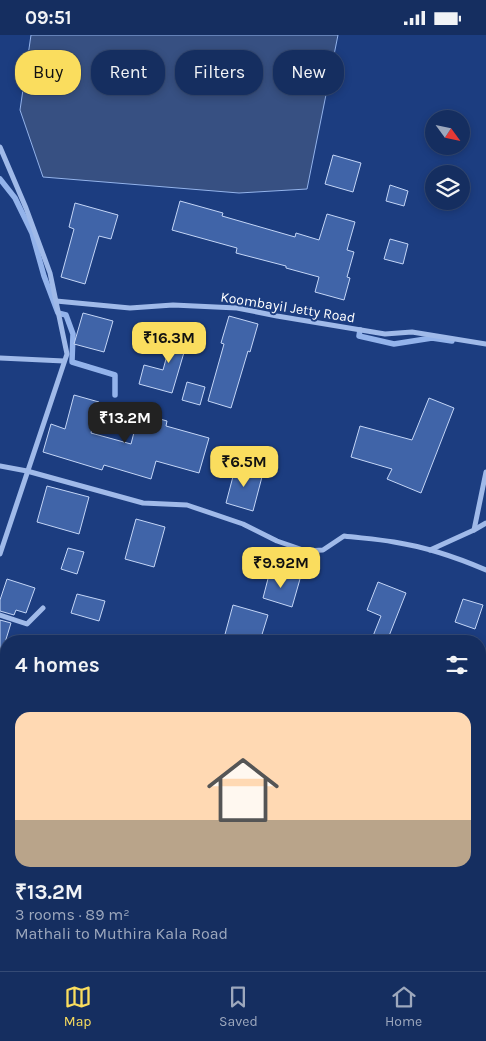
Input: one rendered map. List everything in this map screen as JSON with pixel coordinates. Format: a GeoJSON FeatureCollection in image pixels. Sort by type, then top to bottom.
{"type":"FeatureCollection","features":[{"type":"Feature","properties":{"kind":"street"},"geometry":{"type":"LineString","coordinates":[[0,147],[26,208],[50,273],[67,354],[0,554]]}},
{"type":"Feature","properties":{"kind":"street","name":"Koombayil Jetty Road"},"geometry":{"type":"LineString","coordinates":[[56,301],[130,308],[173,305],[238,307],[385,335],[412,332],[486,344]]}},
{"type":"Feature","properties":{"kind":"street"},"geometry":{"type":"LineString","coordinates":[[0,359],[64,361]]}},
{"type":"Feature","properties":{"kind":"street"},"geometry":{"type":"LineString","coordinates":[[0,466],[27,471],[143,503],[187,505],[242,524],[277,541],[306,551],[324,550],[344,536],[395,542],[430,550],[458,558],[486,570]]}},
{"type":"Feature","properties":{"kind":"street"},"geometry":{"type":"LineString","coordinates":[[474,530],[486,472]]}},
{"type":"Feature","properties":{"kind":"street"},"geometry":{"type":"LineString","coordinates":[[430,550],[486,523]]}},
{"type":"Feature","properties":{"kind":"street"},"geometry":{"type":"LineString","coordinates":[[0,615],[27,623],[43,608]]}},
{"type":"Feature","properties":{"kind":"water"},"geometry":{"type":"Polygon","coordinates":[[[31,35],[338,35],[335,50],[273,50],[273,95],[326,95],[307,189],[239,193],[43,177],[20,110],[22,95],[81,95],[81,50],[29,50],[31,35]]]}},
{"type":"Feature","properties":{"kind":"building"},"geometry":{"type":"Polygon","coordinates":[[[333,155],[361,163],[353,192],[325,184],[333,155]]]}},
{"type":"Feature","properties":{"kind":"building"},"geometry":{"type":"Polygon","coordinates":[[[390,185],[408,191],[404,206],[386,201],[390,185]]]}},
{"type":"Feature","properties":{"kind":"building"},"geometry":{"type":"Polygon","coordinates":[[[180,201],[223,213],[222,216],[295,237],[296,233],[319,240],[327,214],[355,222],[347,250],[354,252],[347,277],[350,278],[344,300],[315,292],[319,277],[236,253],[237,248],[172,230],[180,201]]]}},
{"type":"Feature","properties":{"kind":"building"},"geometry":{"type":"Polygon","coordinates":[[[75,203],[118,215],[111,239],[99,236],[85,284],[61,277],[74,229],[69,227],[75,203]]]}},
{"type":"Feature","properties":{"kind":"building"},"geometry":{"type":"Polygon","coordinates":[[[390,239],[408,244],[403,264],[384,259],[390,239]]]}},
{"type":"Feature","properties":{"kind":"building"},"geometry":{"type":"Polygon","coordinates":[[[83,313],[113,321],[104,352],[74,344],[83,313]]]}},
{"type":"Feature","properties":{"kind":"building"},"geometry":{"type":"Polygon","coordinates":[[[229,316],[258,324],[231,408],[208,401],[224,344],[221,343],[229,316]]]}},
{"type":"Feature","properties":{"kind":"building"},"geometry":{"type":"Polygon","coordinates":[[[174,330],[196,336],[192,351],[185,349],[172,393],[139,384],[144,365],[163,370],[174,330]]]}},
{"type":"Feature","properties":{"kind":"building"},"geometry":{"type":"Polygon","coordinates":[[[187,382],[205,387],[200,405],[182,400],[187,382]]]}},
{"type":"Feature","properties":{"kind":"building"},"geometry":{"type":"Polygon","coordinates":[[[74,395],[99,402],[91,433],[131,444],[139,413],[167,421],[166,426],[209,438],[199,473],[156,461],[151,479],[104,465],[102,470],[43,452],[51,424],[65,429],[74,395]]]}},
{"type":"Feature","properties":{"kind":"building"},"geometry":{"type":"Polygon","coordinates":[[[429,398],[454,408],[421,493],[387,479],[392,469],[351,457],[360,426],[412,440],[429,398]]]}},
{"type":"Feature","properties":{"kind":"building"},"geometry":{"type":"Polygon","coordinates":[[[236,465],[263,473],[253,511],[226,503],[236,465]]]}},
{"type":"Feature","properties":{"kind":"building"},"geometry":{"type":"Polygon","coordinates":[[[47,486],[89,497],[79,534],[37,522],[47,486]]]}},
{"type":"Feature","properties":{"kind":"building"},"geometry":{"type":"Polygon","coordinates":[[[136,519],[165,527],[154,567],[125,559],[136,519]]]}},
{"type":"Feature","properties":{"kind":"building"},"geometry":{"type":"Polygon","coordinates":[[[68,548],[84,552],[77,574],[61,569],[68,548]]]}},
{"type":"Feature","properties":{"kind":"building"},"geometry":{"type":"Polygon","coordinates":[[[270,571],[300,579],[292,607],[263,598],[270,571]]]}},
{"type":"Feature","properties":{"kind":"building"},"geometry":{"type":"Polygon","coordinates":[[[7,579],[35,588],[26,613],[16,610],[14,615],[0,611],[0,600],[7,579]]]}},
{"type":"Feature","properties":{"kind":"building"},"geometry":{"type":"Polygon","coordinates":[[[378,582],[406,593],[389,635],[373,635],[381,616],[367,610],[378,582]]]}},
{"type":"Feature","properties":{"kind":"building"},"geometry":{"type":"Polygon","coordinates":[[[77,594],[105,601],[99,621],[71,613],[77,594]]]}},
{"type":"Feature","properties":{"kind":"building"},"geometry":{"type":"Polygon","coordinates":[[[463,599],[483,605],[475,629],[455,622],[463,599]]]}},
{"type":"Feature","properties":{"kind":"building"},"geometry":{"type":"Polygon","coordinates":[[[233,605],[268,615],[262,635],[225,635],[233,605]]]}},
{"type":"Feature","properties":{"kind":"building"},"geometry":{"type":"Polygon","coordinates":[[[0,620],[11,623],[7,635],[0,635],[0,620]]]}},
{"type":"Feature","properties":{"kind":"waterway"},"geometry":{"type":"LineString","coordinates":[[0,179],[15,198],[32,233],[44,276],[58,313],[66,315],[73,334],[72,362],[115,375],[115,395]]}},
{"type":"Feature","properties":{"kind":"waterway"},"geometry":{"type":"LineString","coordinates":[[360,330],[359,336],[394,344],[432,338],[452,341]]}}]}
